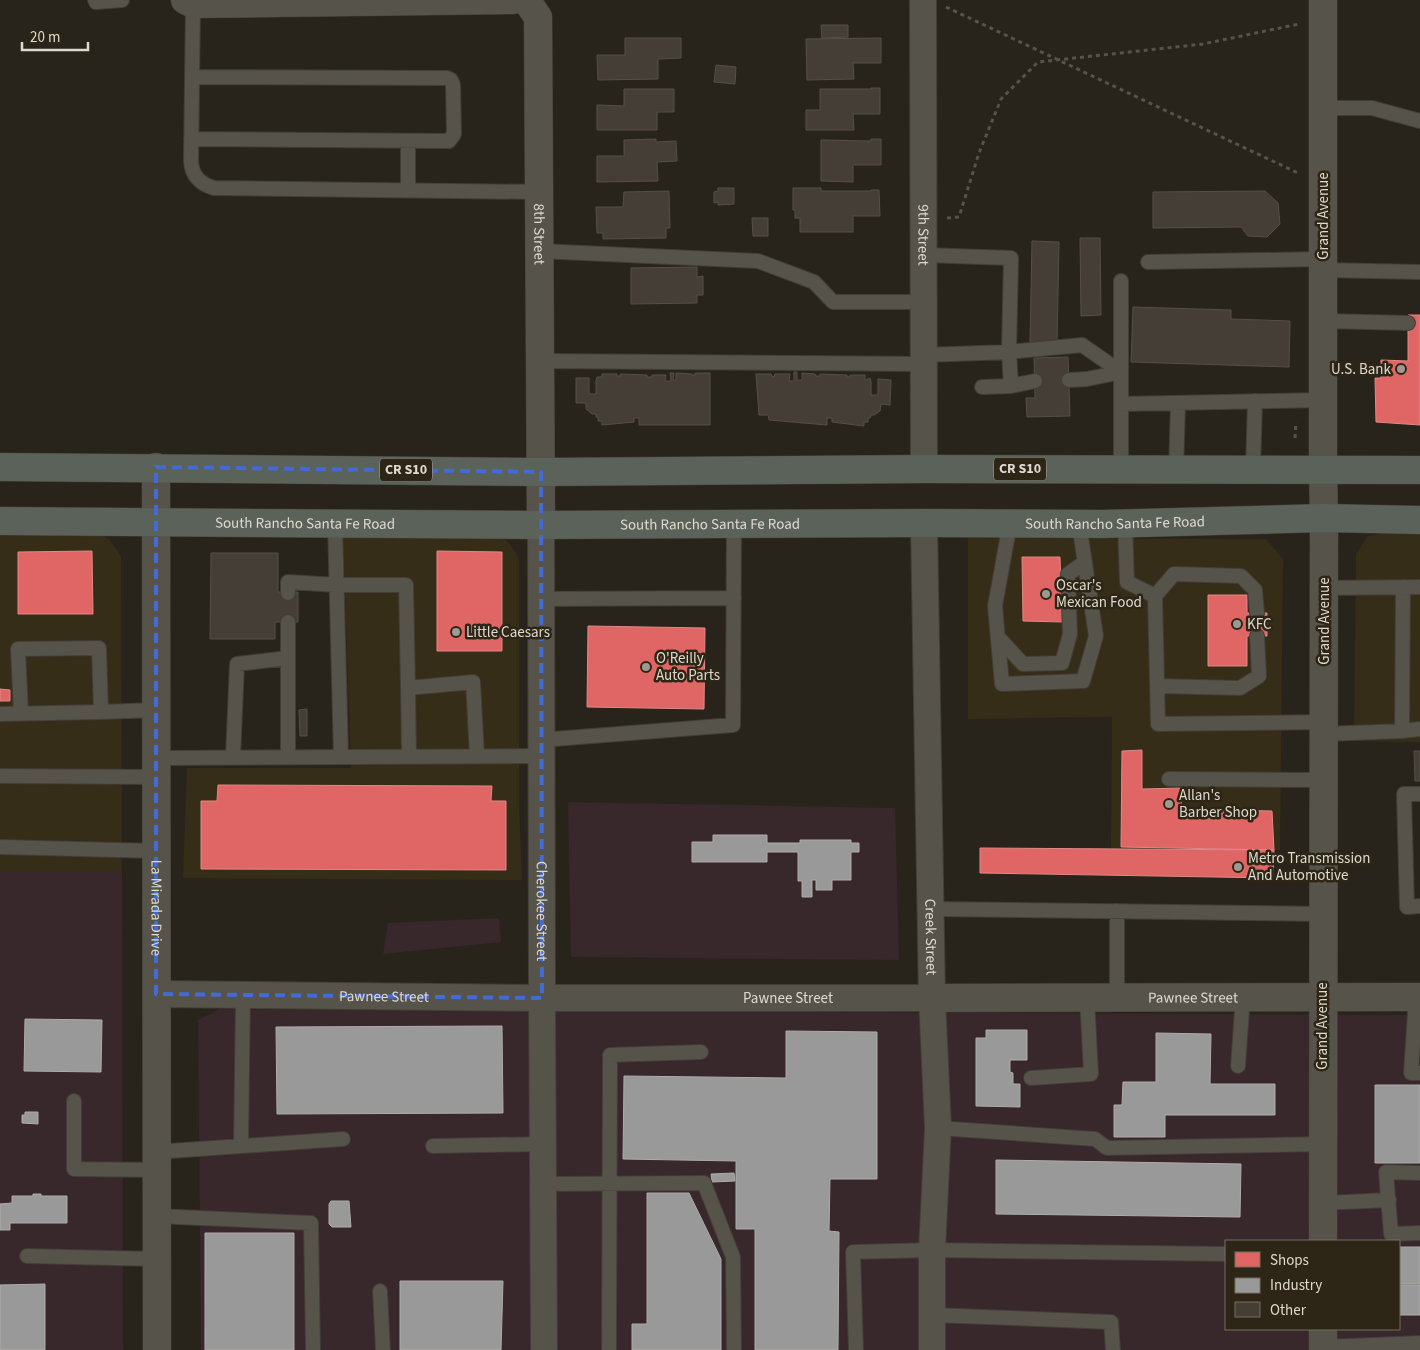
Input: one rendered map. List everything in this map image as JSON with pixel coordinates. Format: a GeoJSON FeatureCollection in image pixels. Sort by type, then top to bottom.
{"type":"FeatureCollection","features":[{"type":"Feature","properties":{"kind":"main road","name":"CR S10"},"geometry":{"type":"LineString","coordinates":[[0,467],[541,472],[924,469],[1420,470]]}},
{"type":"Feature","properties":{"kind":"main road","name":"South Rancho Santa Fe Road"},"geometry":{"type":"LineString","coordinates":[[0,521],[541,526],[924,523],[1079,524],[1324,518],[1420,520]]}},
{"type":"Feature","properties":{"kind":"street"},"geometry":{"type":"LineString","coordinates":[[189,2],[513,0]]}},
{"type":"Feature","properties":{"kind":"street","name":"8th Street"},"geometry":{"type":"LineString","coordinates":[[526,0],[538,17],[541,472]]}},
{"type":"Feature","properties":{"kind":"street","name":"Grand Avenue"},"geometry":{"type":"LineString","coordinates":[[1323,0],[1323,1240]]}},
{"type":"Feature","properties":{"kind":"street","name":"9th Street"},"geometry":{"type":"LineString","coordinates":[[924,469],[924,221],[932,3]]}},
{"type":"Feature","properties":{"kind":"street","name":"La Mirada Drive"},"geometry":{"type":"LineString","coordinates":[[156,467],[157,1350]]}},
{"type":"Feature","properties":{"kind":"street","name":"Cherokee Street"},"geometry":{"type":"LineString","coordinates":[[541,472],[544,1350]]}},
{"type":"Feature","properties":{"kind":"street","name":"Creek Street"},"geometry":{"type":"LineString","coordinates":[[924,523],[932,998],[938,1128],[932,1250],[932,1350]]}},
{"type":"Feature","properties":{"kind":"street","name":"Pawnee Street"},"geometry":{"type":"LineString","coordinates":[[156,994],[542,998],[1418,997]]}},
{"type":"Feature","properties":{"kind":"lane"},"geometry":{"type":"LineString","coordinates":[[95,0],[96,2],[122,0]]}},
{"type":"Feature","properties":{"kind":"lane"},"geometry":{"type":"LineString","coordinates":[[189,2],[192,77],[192,171],[205,186],[214,188],[539,192]]}},
{"type":"Feature","properties":{"kind":"lane"},"geometry":{"type":"LineString","coordinates":[[191,139],[449,141],[454,134],[453,85],[451,80],[447,78],[192,77]]}},
{"type":"Feature","properties":{"kind":"lane"},"geometry":{"type":"LineString","coordinates":[[1323,108],[1372,108],[1420,122]]}},
{"type":"Feature","properties":{"kind":"lane"},"geometry":{"type":"LineString","coordinates":[[408,141],[408,190]]}},
{"type":"Feature","properties":{"kind":"lane"},"geometry":{"type":"LineString","coordinates":[[540,251],[758,261],[814,282],[833,302],[924,302]]}},
{"type":"Feature","properties":{"kind":"lane"},"geometry":{"type":"LineString","coordinates":[[924,256],[1011,258],[1011,386]]}},
{"type":"Feature","properties":{"kind":"lane"},"geometry":{"type":"LineString","coordinates":[[1148,262],[1323,264],[1420,272]]}},
{"type":"Feature","properties":{"kind":"lane"},"geometry":{"type":"LineString","coordinates":[[1121,281],[1121,470]]}},
{"type":"Feature","properties":{"kind":"lane"},"geometry":{"type":"LineString","coordinates":[[1323,321],[1408,323]]}},
{"type":"Feature","properties":{"kind":"lane"},"geometry":{"type":"LineString","coordinates":[[540,361],[712,361],[792,364],[924,360],[1082,345],[1121,372]]}},
{"type":"Feature","properties":{"kind":"lane"},"geometry":{"type":"LineString","coordinates":[[1068,380],[1087,379],[1121,372]]}},
{"type":"Feature","properties":{"kind":"lane"},"geometry":{"type":"LineString","coordinates":[[982,387],[1011,386],[1034,381]]}},
{"type":"Feature","properties":{"kind":"lane"},"geometry":{"type":"LineString","coordinates":[[1121,404],[1323,400]]}},
{"type":"Feature","properties":{"kind":"lane"},"geometry":{"type":"LineString","coordinates":[[1253,470],[1255,401]]}},
{"type":"Feature","properties":{"kind":"lane"},"geometry":{"type":"LineString","coordinates":[[1176,470],[1178,403]]}},
{"type":"Feature","properties":{"kind":"lane"},"geometry":{"type":"LineString","coordinates":[[335,523],[341,757]]}},
{"type":"Feature","properties":{"kind":"lane"},"geometry":{"type":"LineString","coordinates":[[1010,523],[995,606],[1002,684],[1083,682],[1096,636],[1079,524]]}},
{"type":"Feature","properties":{"kind":"lane"},"geometry":{"type":"LineString","coordinates":[[1125,523],[1127,582],[1155,596]]}},
{"type":"Feature","properties":{"kind":"lane"},"geometry":{"type":"LineString","coordinates":[[0,776],[156,767],[233,758],[477,756],[732,725],[734,524]]}},
{"type":"Feature","properties":{"kind":"lane"},"geometry":{"type":"LineString","coordinates":[[998,637],[1023,664],[1062,663],[1070,634],[1068,574],[1084,562]]}},
{"type":"Feature","properties":{"kind":"lane"},"geometry":{"type":"LineString","coordinates":[[1257,613],[1255,590],[1240,576],[1174,574],[1155,596],[1158,724],[1402,731],[1420,729]]}},
{"type":"Feature","properties":{"kind":"lane"},"geometry":{"type":"LineString","coordinates":[[288,592],[288,582],[337,585],[406,584],[409,756]]}},
{"type":"Feature","properties":{"kind":"lane"},"geometry":{"type":"LineString","coordinates":[[1402,731],[1403,587]]}},
{"type":"Feature","properties":{"kind":"lane"},"geometry":{"type":"LineString","coordinates":[[1324,588],[1420,587]]}},
{"type":"Feature","properties":{"kind":"lane"},"geometry":{"type":"LineString","coordinates":[[541,599],[734,598]]}},
{"type":"Feature","properties":{"kind":"lane"},"geometry":{"type":"LineString","coordinates":[[288,622],[288,757]]}},
{"type":"Feature","properties":{"kind":"lane"},"geometry":{"type":"LineString","coordinates":[[1157,686],[1240,688],[1259,676],[1258,636]]}},
{"type":"Feature","properties":{"kind":"lane"},"geometry":{"type":"LineString","coordinates":[[21,714],[18,649],[100,648],[101,712]]}},
{"type":"Feature","properties":{"kind":"lane"},"geometry":{"type":"LineString","coordinates":[[233,758],[237,664],[288,658]]}},
{"type":"Feature","properties":{"kind":"lane"},"geometry":{"type":"LineString","coordinates":[[408,688],[473,682],[477,756]]}},
{"type":"Feature","properties":{"kind":"lane"},"geometry":{"type":"LineString","coordinates":[[0,714],[156,710]]}},
{"type":"Feature","properties":{"kind":"lane"},"geometry":{"type":"LineString","coordinates":[[1169,779],[1323,780]]}},
{"type":"Feature","properties":{"kind":"lane"},"geometry":{"type":"LineString","coordinates":[[1420,794],[1404,794],[1407,907],[1420,906]]}},
{"type":"Feature","properties":{"kind":"lane"},"geometry":{"type":"LineString","coordinates":[[0,847],[156,851]]}},
{"type":"Feature","properties":{"kind":"lane"},"geometry":{"type":"LineString","coordinates":[[931,908],[1323,914]]}},
{"type":"Feature","properties":{"kind":"lane"},"geometry":{"type":"LineString","coordinates":[[1117,911],[1117,996]]}},
{"type":"Feature","properties":{"kind":"lane"},"geometry":{"type":"LineString","coordinates":[[241,1146],[243,995]]}},
{"type":"Feature","properties":{"kind":"lane"},"geometry":{"type":"LineString","coordinates":[[1238,1066],[1243,996]]}},
{"type":"Feature","properties":{"kind":"lane"},"geometry":{"type":"LineString","coordinates":[[1030,1078],[1091,1074],[1086,997]]}},
{"type":"Feature","properties":{"kind":"lane"},"geometry":{"type":"LineString","coordinates":[[1418,997],[1411,1073],[1420,1073]]}},
{"type":"Feature","properties":{"kind":"lane"},"geometry":{"type":"LineString","coordinates":[[609,1350],[610,1055],[701,1052]]}},
{"type":"Feature","properties":{"kind":"lane"},"geometry":{"type":"LineString","coordinates":[[74,1101],[74,1168],[156,1161],[241,1146],[343,1139]]}},
{"type":"Feature","properties":{"kind":"lane"},"geometry":{"type":"LineString","coordinates":[[938,1128],[1095,1139],[1107,1148],[1322,1144]]}},
{"type":"Feature","properties":{"kind":"lane"},"geometry":{"type":"LineString","coordinates":[[433,1146],[543,1144]]}},
{"type":"Feature","properties":{"kind":"lane"},"geometry":{"type":"LineString","coordinates":[[1420,1173],[1386,1172],[1391,1234],[1420,1233]]}},
{"type":"Feature","properties":{"kind":"lane"},"geometry":{"type":"LineString","coordinates":[[543,1184],[704,1183],[733,1257],[734,1350]]}},
{"type":"Feature","properties":{"kind":"lane"},"geometry":{"type":"LineString","coordinates":[[1323,1202],[1388,1200]]}},
{"type":"Feature","properties":{"kind":"lane"},"geometry":{"type":"LineString","coordinates":[[156,1216],[311,1223],[313,1350]]}},
{"type":"Feature","properties":{"kind":"lane"},"geometry":{"type":"LineString","coordinates":[[856,1350],[853,1252],[932,1250],[1225,1254]]}},
{"type":"Feature","properties":{"kind":"lane"},"geometry":{"type":"LineString","coordinates":[[26,1256],[156,1259]]}},
{"type":"Feature","properties":{"kind":"lane"},"geometry":{"type":"LineString","coordinates":[[380,1291],[383,1350]]}},
{"type":"Feature","properties":{"kind":"lane"},"geometry":{"type":"LineString","coordinates":[[932,1315],[1111,1322],[1113,1350]]}},
{"type":"Feature","properties":{"kind":"lane"},"geometry":{"type":"LineString","coordinates":[[1323,1342],[1420,1343]]}},
{"type":"Feature","properties":{"kind":"path"},"geometry":{"type":"LineString","coordinates":[[932,3],[956,10],[1299,173]]}},
{"type":"Feature","properties":{"kind":"path"},"geometry":{"type":"LineString","coordinates":[[924,221],[959,217],[979,152],[1001,99],[1038,62],[1203,44],[1300,24],[1300,16]]}},
{"type":"Feature","properties":{"kind":"highlighted area"},"geometry":{"type":"Polygon","coordinates":[[[156,467],[541,472],[542,998],[156,994],[156,467]]]}},
{"type":"Feature","properties":{"kind":"shaded area"},"geometry":{"type":"Polygon","coordinates":[[[1389,532],[1420,533],[1420,742],[1354,741],[1356,554],[1368,536],[1389,532]]]}},
{"type":"Feature","properties":{"kind":"shaded area"},"geometry":{"type":"Polygon","coordinates":[[[343,533],[500,536],[508,542],[516,553],[519,561],[519,807],[522,880],[183,878],[187,768],[351,768],[343,533]]]}},
{"type":"Feature","properties":{"kind":"shaded area"},"geometry":{"type":"Polygon","coordinates":[[[100,534],[110,540],[121,556],[122,871],[0,871],[0,535],[100,534]]]}},
{"type":"Feature","properties":{"kind":"shaded area"},"geometry":{"type":"Polygon","coordinates":[[[968,538],[1266,539],[1283,559],[1280,850],[1111,848],[1112,717],[968,719],[968,538]]]}},
{"type":"Feature","properties":{"kind":"shaded area"},"geometry":{"type":"Polygon","coordinates":[[[568,802],[895,808],[899,960],[571,957],[568,802]]]}},
{"type":"Feature","properties":{"kind":"shaded area"},"geometry":{"type":"Polygon","coordinates":[[[0,871],[122,871],[123,1350],[0,1350],[0,871]]]}},
{"type":"Feature","properties":{"kind":"shaded area"},"geometry":{"type":"Polygon","coordinates":[[[499,918],[501,942],[383,954],[388,923],[499,918]]]}},
{"type":"Feature","properties":{"kind":"shaded area"},"geometry":{"type":"Polygon","coordinates":[[[219,1009],[1420,1015],[1420,1350],[201,1350],[198,1020],[219,1009]]]}},
{"type":"Feature","properties":{"kind":"building: Shops","name":"U.S. Bank"},"geometry":{"type":"Polygon","coordinates":[[[1408,315],[1420,315],[1420,425],[1376,422],[1375,378],[1381,378],[1381,360],[1408,361],[1408,315]]]}},
{"type":"Feature","properties":{"kind":"building: Shops"},"geometry":{"type":"Polygon","coordinates":[[[92,551],[93,614],[18,614],[18,552],[92,551]]]}},
{"type":"Feature","properties":{"kind":"building: Shops"},"geometry":{"type":"Polygon","coordinates":[[[437,551],[502,552],[502,651],[437,651],[437,551]]]}},
{"type":"Feature","properties":{"kind":"building: Shops"},"geometry":{"type":"Polygon","coordinates":[[[1022,557],[1060,557],[1062,622],[1023,621],[1022,557]]]}},
{"type":"Feature","properties":{"kind":"building: Shops","name":"KFC"},"geometry":{"type":"Polygon","coordinates":[[[1208,595],[1247,595],[1247,613],[1267,613],[1267,636],[1247,636],[1247,666],[1208,666],[1208,595]]]}},
{"type":"Feature","properties":{"kind":"building: Shops","name":"O'Reilly Auto Parts"},"geometry":{"type":"Polygon","coordinates":[[[588,626],[705,628],[704,709],[587,707],[588,626]]]}},
{"type":"Feature","properties":{"kind":"building: Shops"},"geometry":{"type":"Polygon","coordinates":[[[0,689],[10,690],[10,701],[0,701],[0,689]]]}},
{"type":"Feature","properties":{"kind":"building: Shops"},"geometry":{"type":"Polygon","coordinates":[[[1142,750],[1142,789],[1182,788],[1181,809],[1272,811],[1274,850],[1121,847],[1122,751],[1142,750]]]}},
{"type":"Feature","properties":{"kind":"building: Shops"},"geometry":{"type":"Polygon","coordinates":[[[218,785],[492,786],[491,801],[506,801],[506,870],[201,869],[201,801],[217,801],[218,785]]]}},
{"type":"Feature","properties":{"kind":"building: Shops"},"geometry":{"type":"Polygon","coordinates":[[[980,848],[1274,850],[1273,878],[980,873],[980,848]]]}},
{"type":"Feature","properties":{"kind":"building: Industry"},"geometry":{"type":"Polygon","coordinates":[[[713,835],[767,835],[767,843],[800,843],[800,840],[851,840],[851,843],[859,843],[859,852],[851,852],[851,880],[832,880],[832,890],[816,890],[816,880],[812,880],[812,897],[802,897],[802,881],[798,881],[798,852],[767,852],[767,862],[692,862],[692,842],[713,842],[713,835]]]}},
{"type":"Feature","properties":{"kind":"building: Industry"},"geometry":{"type":"Polygon","coordinates":[[[25,1019],[102,1020],[101,1072],[24,1071],[25,1019]]]}},
{"type":"Feature","properties":{"kind":"building: Industry"},"geometry":{"type":"Polygon","coordinates":[[[502,1026],[503,1113],[277,1114],[276,1027],[502,1026]]]}},
{"type":"Feature","properties":{"kind":"building: Industry"},"geometry":{"type":"Polygon","coordinates":[[[986,1030],[1027,1030],[1027,1060],[1010,1060],[1013,1084],[1020,1084],[1020,1107],[976,1106],[976,1038],[986,1038],[986,1030]]]}},
{"type":"Feature","properties":{"kind":"building: Industry"},"geometry":{"type":"Polygon","coordinates":[[[786,1031],[877,1032],[877,1179],[830,1179],[829,1231],[839,1232],[838,1350],[755,1350],[755,1229],[736,1229],[736,1161],[623,1159],[624,1076],[786,1078],[786,1031]]]}},
{"type":"Feature","properties":{"kind":"building: Industry"},"geometry":{"type":"Polygon","coordinates":[[[1156,1033],[1211,1034],[1210,1084],[1275,1084],[1275,1115],[1165,1115],[1165,1137],[1114,1137],[1114,1105],[1122,1105],[1123,1082],[1156,1082],[1156,1033]]]}},
{"type":"Feature","properties":{"kind":"building: Industry"},"geometry":{"type":"Polygon","coordinates":[[[1375,1085],[1420,1085],[1420,1163],[1375,1163],[1375,1085]]]}},
{"type":"Feature","properties":{"kind":"building: Industry"},"geometry":{"type":"Polygon","coordinates":[[[25,1112],[38,1112],[38,1124],[22,1123],[22,1115],[25,1115],[25,1112]]]}},
{"type":"Feature","properties":{"kind":"building: Industry"},"geometry":{"type":"Polygon","coordinates":[[[996,1160],[1241,1164],[1240,1217],[996,1214],[996,1160]]]}},
{"type":"Feature","properties":{"kind":"building: Industry"},"geometry":{"type":"Polygon","coordinates":[[[734,1173],[735,1181],[712,1182],[711,1174],[734,1173]]]}},
{"type":"Feature","properties":{"kind":"building: Industry"},"geometry":{"type":"Polygon","coordinates":[[[647,1193],[689,1193],[721,1259],[721,1350],[632,1350],[632,1324],[647,1324],[647,1193]]]}},
{"type":"Feature","properties":{"kind":"building: Industry"},"geometry":{"type":"Polygon","coordinates":[[[33,1194],[41,1194],[41,1196],[67,1196],[67,1223],[10,1223],[10,1230],[0,1230],[0,1204],[12,1203],[12,1196],[33,1196],[33,1194]]]}},
{"type":"Feature","properties":{"kind":"building: Industry"},"geometry":{"type":"Polygon","coordinates":[[[331,1201],[349,1201],[351,1227],[332,1227],[329,1224],[329,1204],[331,1201]]]}},
{"type":"Feature","properties":{"kind":"building: Industry"},"geometry":{"type":"Polygon","coordinates":[[[205,1233],[294,1233],[294,1350],[205,1350],[205,1233]]]}},
{"type":"Feature","properties":{"kind":"building: Industry"},"geometry":{"type":"Polygon","coordinates":[[[1400,1247],[1420,1247],[1420,1284],[1400,1284],[1400,1247]]]}},
{"type":"Feature","properties":{"kind":"building: Industry"},"geometry":{"type":"Polygon","coordinates":[[[400,1281],[503,1281],[501,1350],[400,1350],[400,1281]]]}},
{"type":"Feature","properties":{"kind":"building: Industry"},"geometry":{"type":"Polygon","coordinates":[[[45,1284],[45,1350],[0,1350],[0,1285],[45,1284]]]}},
{"type":"Feature","properties":{"kind":"building: Industry"},"geometry":{"type":"Polygon","coordinates":[[[1400,1285],[1420,1285],[1420,1315],[1400,1315],[1400,1285]]]}},
{"type":"Feature","properties":{"kind":"building: Other"},"geometry":{"type":"Polygon","coordinates":[[[821,25],[848,25],[848,37],[822,38],[821,25]]]}},
{"type":"Feature","properties":{"kind":"building: Other"},"geometry":{"type":"Polygon","coordinates":[[[625,38],[681,38],[681,58],[658,59],[658,79],[598,80],[597,55],[625,55],[625,38]]]}},
{"type":"Feature","properties":{"kind":"building: Other"},"geometry":{"type":"Polygon","coordinates":[[[881,38],[881,63],[853,63],[854,79],[807,80],[806,39],[881,38]]]}},
{"type":"Feature","properties":{"kind":"building: Other"},"geometry":{"type":"Polygon","coordinates":[[[716,65],[736,67],[735,84],[714,82],[716,65]]]}},
{"type":"Feature","properties":{"kind":"building: Other"},"geometry":{"type":"Polygon","coordinates":[[[880,88],[880,114],[853,114],[854,130],[806,130],[806,110],[820,110],[820,89],[880,88]]]}},
{"type":"Feature","properties":{"kind":"building: Other"},"geometry":{"type":"Polygon","coordinates":[[[624,89],[674,89],[674,112],[657,112],[657,130],[597,130],[597,105],[624,106],[624,89]]]}},
{"type":"Feature","properties":{"kind":"building: Other"},"geometry":{"type":"Polygon","coordinates":[[[656,139],[656,142],[676,141],[677,161],[657,162],[658,181],[597,182],[597,156],[624,156],[624,140],[656,139]]]}},
{"type":"Feature","properties":{"kind":"building: Other"},"geometry":{"type":"Polygon","coordinates":[[[871,139],[881,139],[881,165],[853,165],[853,182],[821,181],[821,140],[871,141],[871,139]]]}},
{"type":"Feature","properties":{"kind":"building: Other"},"geometry":{"type":"Polygon","coordinates":[[[718,188],[734,188],[734,204],[718,205],[718,202],[714,203],[714,192],[718,191],[718,188]]]}},
{"type":"Feature","properties":{"kind":"building: Other"},"geometry":{"type":"Polygon","coordinates":[[[793,188],[821,188],[821,191],[879,190],[880,216],[853,216],[853,232],[800,232],[800,218],[795,218],[795,210],[793,210],[793,188]]]}},
{"type":"Feature","properties":{"kind":"building: Other"},"geometry":{"type":"Polygon","coordinates":[[[669,191],[670,228],[666,228],[666,238],[603,239],[603,233],[597,233],[596,207],[623,207],[624,192],[669,191]]]}},
{"type":"Feature","properties":{"kind":"building: Other"},"geometry":{"type":"Polygon","coordinates":[[[1265,191],[1278,203],[1280,224],[1267,237],[1248,236],[1241,227],[1153,228],[1153,192],[1265,191]]]}},
{"type":"Feature","properties":{"kind":"building: Other"},"geometry":{"type":"Polygon","coordinates":[[[752,218],[768,218],[768,236],[753,236],[752,218]]]}},
{"type":"Feature","properties":{"kind":"building: Other"},"geometry":{"type":"Polygon","coordinates":[[[1080,238],[1100,238],[1101,315],[1081,316],[1080,238]]]}},
{"type":"Feature","properties":{"kind":"building: Other"},"geometry":{"type":"Polygon","coordinates":[[[1032,241],[1059,242],[1057,344],[1030,344],[1032,241]]]}},
{"type":"Feature","properties":{"kind":"building: Other"},"geometry":{"type":"Polygon","coordinates":[[[697,267],[697,277],[703,276],[703,295],[697,295],[697,303],[631,304],[631,268],[697,267]]]}},
{"type":"Feature","properties":{"kind":"building: Other"},"geometry":{"type":"Polygon","coordinates":[[[1133,307],[1231,310],[1231,319],[1290,321],[1289,367],[1131,362],[1133,307]]]}},
{"type":"Feature","properties":{"kind":"building: Other"},"geometry":{"type":"Polygon","coordinates":[[[1068,357],[1070,416],[1027,417],[1026,398],[1035,398],[1034,358],[1068,357]]]}},
{"type":"Feature","properties":{"kind":"building: Other"},"geometry":{"type":"Polygon","coordinates":[[[794,372],[797,372],[797,380],[802,380],[802,373],[815,374],[816,376],[820,376],[820,374],[847,375],[847,377],[850,377],[850,375],[865,375],[865,380],[870,378],[871,395],[878,395],[878,379],[891,380],[890,405],[881,404],[880,411],[871,415],[868,418],[868,422],[864,422],[864,426],[832,422],[832,418],[827,418],[827,425],[769,420],[768,415],[759,415],[756,374],[771,374],[774,377],[775,374],[790,374],[789,381],[794,381],[794,372]]]}},
{"type":"Feature","properties":{"kind":"building: Other"},"geometry":{"type":"Polygon","coordinates":[[[670,373],[674,373],[673,380],[676,380],[676,373],[695,375],[695,373],[710,373],[710,425],[639,425],[639,418],[634,418],[634,422],[602,425],[602,421],[598,421],[596,414],[592,414],[586,409],[586,403],[576,403],[576,378],[589,378],[589,394],[596,394],[596,380],[597,377],[602,377],[602,374],[617,374],[617,376],[621,376],[620,374],[647,375],[647,377],[666,375],[665,381],[671,381],[670,373]]]}},
{"type":"Feature","properties":{"kind":"building: Other"},"geometry":{"type":"Polygon","coordinates":[[[211,553],[278,553],[278,592],[298,592],[298,622],[275,622],[275,639],[210,639],[211,553]]]}},
{"type":"Feature","properties":{"kind":"building: Other"},"geometry":{"type":"Polygon","coordinates":[[[307,709],[307,736],[300,736],[299,710],[307,709]]]}},
{"type":"Feature","properties":{"kind":"building: Other"},"geometry":{"type":"Polygon","coordinates":[[[1414,751],[1420,751],[1420,781],[1415,781],[1414,751]]]}},
{"type":"Feature","properties":{"kind":"place","name":"U.S. Bank"},"geometry":{"type":"Point","coordinates":[1401,369]}},
{"type":"Feature","properties":{"kind":"place","name":"Oscar's Mexican Food"},"geometry":{"type":"Point","coordinates":[1046,594]}},
{"type":"Feature","properties":{"kind":"place","name":"KFC"},"geometry":{"type":"Point","coordinates":[1237,624]}},
{"type":"Feature","properties":{"kind":"place","name":"Little Caesars"},"geometry":{"type":"Point","coordinates":[456,632]}},
{"type":"Feature","properties":{"kind":"place","name":"O'Reilly Auto Parts"},"geometry":{"type":"Point","coordinates":[646,667]}},
{"type":"Feature","properties":{"kind":"place","name":"Allan's Barber Shop"},"geometry":{"type":"Point","coordinates":[1169,804]}},
{"type":"Feature","properties":{"kind":"place","name":"Metro Transmission And Automotive"},"geometry":{"type":"Point","coordinates":[1238,867]}}]}
